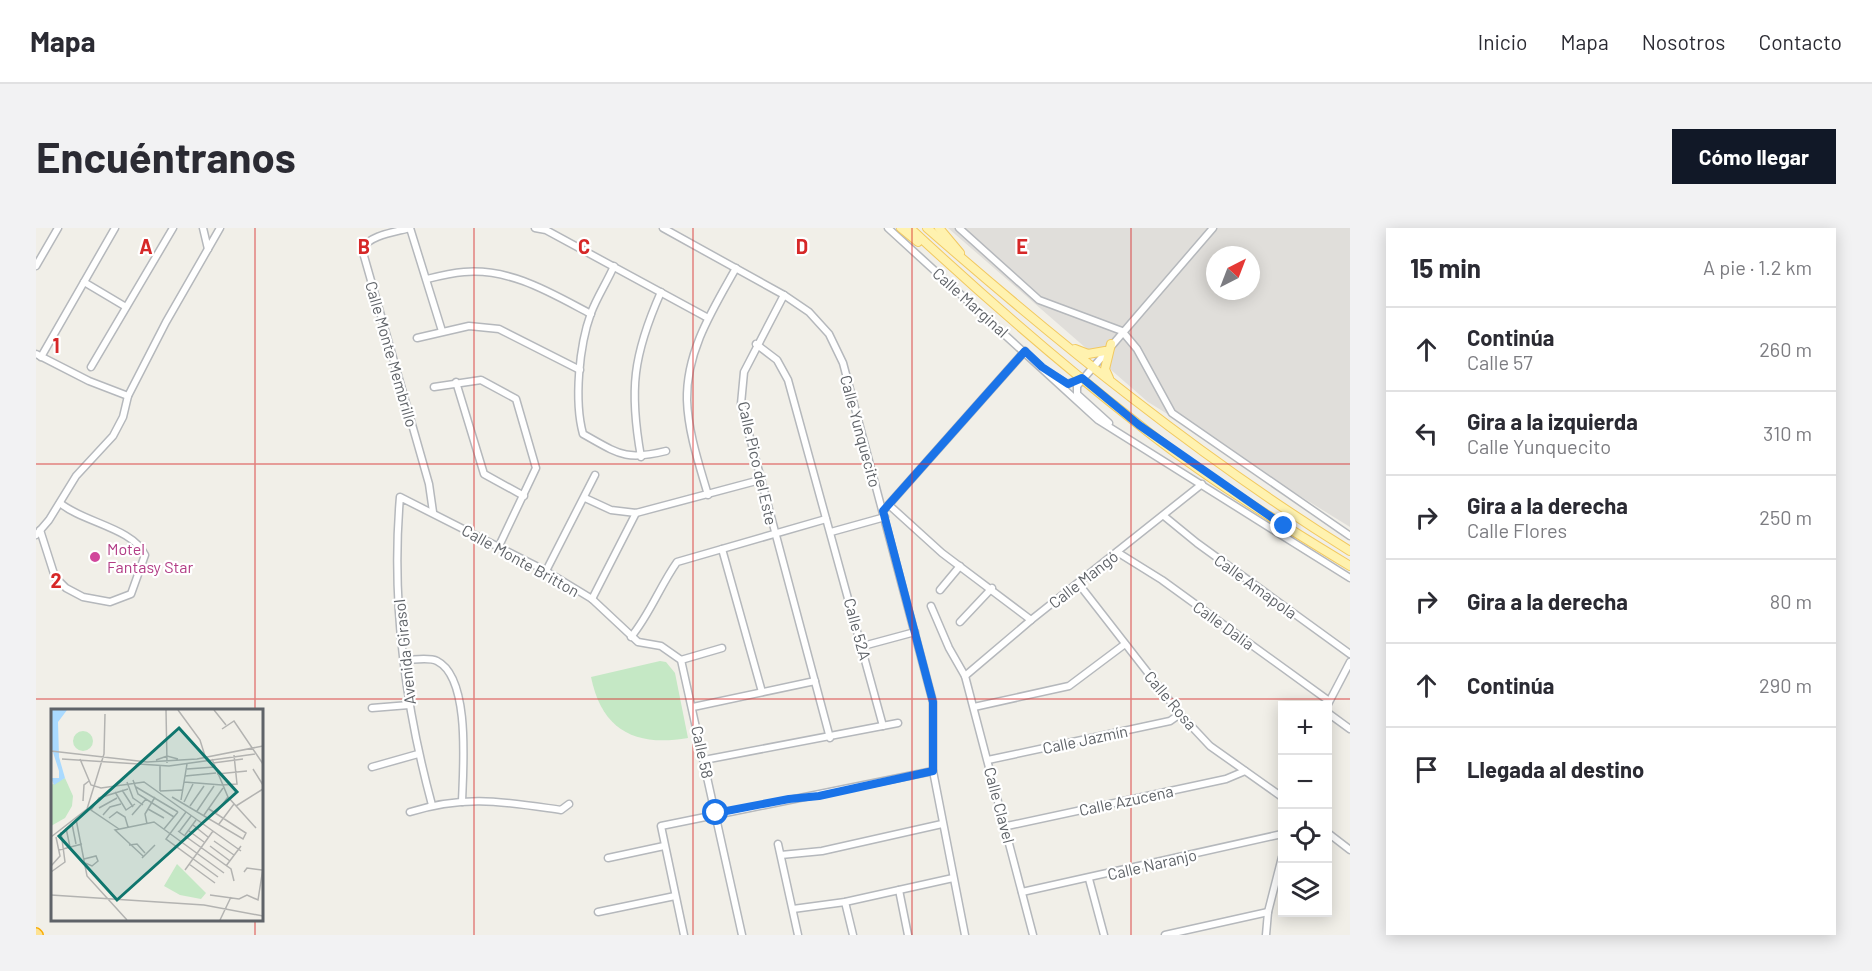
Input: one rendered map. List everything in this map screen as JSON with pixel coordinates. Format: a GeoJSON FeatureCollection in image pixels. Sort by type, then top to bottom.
{"type":"FeatureCollection","features":[{"type":"Feature","properties":{"kind":"main road"},"geometry":{"type":"LineString","coordinates":[[901,228],[1139,425],[1284,526],[1350,566]]}},
{"type":"Feature","properties":{"kind":"main road"},"geometry":{"type":"LineString","coordinates":[[910,228],[959,274]]}},
{"type":"Feature","properties":{"kind":"main road"},"geometry":{"type":"LineString","coordinates":[[927,228],[1114,384],[1234,475],[1350,551]]}},
{"type":"Feature","properties":{"kind":"main road"},"geometry":{"type":"LineString","coordinates":[[939,228],[966,262]]}},
{"type":"Feature","properties":{"kind":"main road"},"geometry":{"type":"LineString","coordinates":[[1066,344],[1088,354],[1105,351]]}},
{"type":"Feature","properties":{"kind":"main road"},"geometry":{"type":"LineString","coordinates":[[1111,344],[1105,369],[1114,384]]}},
{"type":"Feature","properties":{"kind":"street"},"geometry":{"type":"LineString","coordinates":[[36,266],[58,228]]}},
{"type":"Feature","properties":{"kind":"street"},"geometry":{"type":"LineString","coordinates":[[115,228],[38,356],[88,381],[128,396]]}},
{"type":"Feature","properties":{"kind":"street"},"geometry":{"type":"LineString","coordinates":[[91,367],[173,228]]}},
{"type":"Feature","properties":{"kind":"street"},"geometry":{"type":"LineString","coordinates":[[203,228],[208,249]]}},
{"type":"Feature","properties":{"kind":"street"},"geometry":{"type":"LineString","coordinates":[[60,503],[69,511],[124,535],[143,550],[146,555],[131,594],[110,602],[84,597],[66,588],[55,577],[38,532],[60,503],[76,476],[113,436],[123,417],[128,396],[220,228]]}},
{"type":"Feature","properties":{"kind":"street"},"geometry":{"type":"LineString","coordinates":[[410,228],[442,331]]}},
{"type":"Feature","properties":{"kind":"street","name":"Calle Monte Membrillo"},"geometry":{"type":"LineString","coordinates":[[410,228],[377,238],[364,244],[362,249],[429,484],[433,512]]}},
{"type":"Feature","properties":{"kind":"street"},"geometry":{"type":"LineString","coordinates":[[535,228],[546,230],[708,318]]}},
{"type":"Feature","properties":{"kind":"street","name":"Calle Yunquecito"},"geometry":{"type":"LineString","coordinates":[[663,228],[784,295],[809,312],[829,334],[843,363],[933,702],[933,771],[965,935]]}},
{"type":"Feature","properties":{"kind":"street","name":"Calle Marginal"},"geometry":{"type":"LineString","coordinates":[[888,228],[1098,420],[1202,484],[1284,539],[1350,578]]}},
{"type":"Feature","properties":{"kind":"street"},"geometry":{"type":"LineString","coordinates":[[959,228],[1039,300],[1122,331],[1137,349],[1172,414],[1350,536]]}},
{"type":"Feature","properties":{"kind":"street"},"geometry":{"type":"LineString","coordinates":[[1119,431],[1077,394],[1076,390],[1092,366],[1213,228]]}},
{"type":"Feature","properties":{"kind":"street"},"geometry":{"type":"LineString","coordinates":[[614,266],[591,314],[580,370],[579,419],[583,434],[622,456],[641,457],[666,452]]}},
{"type":"Feature","properties":{"kind":"street"},"geometry":{"type":"LineString","coordinates":[[708,495],[692,438],[687,399],[692,357],[708,318],[736,268]]}},
{"type":"Feature","properties":{"kind":"street"},"geometry":{"type":"LineString","coordinates":[[427,279],[465,271],[504,274],[533,284],[591,314]]}},
{"type":"Feature","properties":{"kind":"street"},"geometry":{"type":"LineString","coordinates":[[84,282],[126,307]]}},
{"type":"Feature","properties":{"kind":"street"},"geometry":{"type":"LineString","coordinates":[[641,457],[633,413],[634,373],[644,331],[661,292]]}},
{"type":"Feature","properties":{"kind":"street","name":"Calle Pico del Este"},"geometry":{"type":"LineString","coordinates":[[784,295],[756,344],[744,372],[741,404],[830,738]]}},
{"type":"Feature","properties":{"kind":"street"},"geometry":{"type":"LineString","coordinates":[[417,338],[469,326],[499,329],[580,370]]}},
{"type":"Feature","properties":{"kind":"street","name":"Calle 52A"},"geometry":{"type":"LineString","coordinates":[[756,344],[777,360],[789,380],[883,726]]}},
{"type":"Feature","properties":{"kind":"street"},"geometry":{"type":"LineString","coordinates":[[831,532],[884,514],[889,505],[1025,351]]}},
{"type":"Feature","properties":{"kind":"street"},"geometry":{"type":"LineString","coordinates":[[1042,367],[1068,384],[1082,378]]}},
{"type":"Feature","properties":{"kind":"street"},"geometry":{"type":"LineString","coordinates":[[434,387],[481,380],[516,399],[536,468],[499,546]]}},
{"type":"Feature","properties":{"kind":"street"},"geometry":{"type":"LineString","coordinates":[[456,382],[484,474],[524,496]]}},
{"type":"Feature","properties":{"kind":"street"},"geometry":{"type":"LineString","coordinates":[[546,571],[595,476]]}},
{"type":"Feature","properties":{"kind":"street"},"geometry":{"type":"LineString","coordinates":[[585,498],[611,510],[636,513],[760,480]]}},
{"type":"Feature","properties":{"kind":"street","name":"Calle Mangó"},"geometry":{"type":"LineString","coordinates":[[965,676],[1030,620],[1202,484]]}},
{"type":"Feature","properties":{"kind":"street","name":"Calle Monte Britton"},"geometry":{"type":"LineString","coordinates":[[400,497],[546,571],[592,599],[631,637]]}},
{"type":"Feature","properties":{"kind":"street","name":"Avenida Girasol"},"geometry":{"type":"LineString","coordinates":[[400,497],[397,528],[398,611],[409,705],[418,754],[432,805]]}},
{"type":"Feature","properties":{"kind":"street"},"geometry":{"type":"LineString","coordinates":[[889,505],[960,566],[992,588],[1030,620]]}},
{"type":"Feature","properties":{"kind":"street"},"geometry":{"type":"LineString","coordinates":[[592,599],[636,513]]}},
{"type":"Feature","properties":{"kind":"street","name":"Calle Amapola"},"geometry":{"type":"LineString","coordinates":[[1164,516],[1197,543],[1350,654]]}},
{"type":"Feature","properties":{"kind":"street"},"geometry":{"type":"LineString","coordinates":[[722,648],[681,660],[661,646],[638,642],[631,637],[642,623],[666,578],[678,561],[826,519]]}},
{"type":"Feature","properties":{"kind":"street"},"geometry":{"type":"LineString","coordinates":[[722,549],[762,692]]}},
{"type":"Feature","properties":{"kind":"street","name":"Calle Dalia"},"geometry":{"type":"LineString","coordinates":[[1117,552],[1162,580],[1325,701]]}},
{"type":"Feature","properties":{"kind":"street"},"geometry":{"type":"LineString","coordinates":[[940,590],[960,566]]}},
{"type":"Feature","properties":{"kind":"street","name":"Calle Rosa"},"geometry":{"type":"LineString","coordinates":[[1078,583],[1180,714],[1210,746],[1278,795]]}},
{"type":"Feature","properties":{"kind":"street"},"geometry":{"type":"LineString","coordinates":[[960,622],[992,588]]}},
{"type":"Feature","properties":{"kind":"street","name":"Calle Clavel"},"geometry":{"type":"LineString","coordinates":[[931,606],[949,648],[965,676],[1033,935]]}},
{"type":"Feature","properties":{"kind":"street"},"geometry":{"type":"LineString","coordinates":[[863,646],[915,632]]}},
{"type":"Feature","properties":{"kind":"street"},"geometry":{"type":"LineString","coordinates":[[974,707],[1069,686],[1125,644]]}},
{"type":"Feature","properties":{"kind":"street"},"geometry":{"type":"LineString","coordinates":[[405,660],[435,660],[444,666],[462,701],[462,802]]}},
{"type":"Feature","properties":{"kind":"street","name":"Calle 58"},"geometry":{"type":"LineString","coordinates":[[681,660],[742,935]]}},
{"type":"Feature","properties":{"kind":"street"},"geometry":{"type":"LineString","coordinates":[[1329,701],[1350,662]]}},
{"type":"Feature","properties":{"kind":"street"},"geometry":{"type":"LineString","coordinates":[[693,707],[815,681]]}},
{"type":"Feature","properties":{"kind":"street"},"geometry":{"type":"LineString","coordinates":[[372,708],[409,705]]}},
{"type":"Feature","properties":{"kind":"street","name":"Calle Jazmín"},"geometry":{"type":"LineString","coordinates":[[988,760],[1170,721],[1180,714]]}},
{"type":"Feature","properties":{"kind":"street"},"geometry":{"type":"LineString","coordinates":[[1332,716],[1350,729]]}},
{"type":"Feature","properties":{"kind":"street"},"geometry":{"type":"LineString","coordinates":[[704,760],[830,738],[898,723]]}},
{"type":"Feature","properties":{"kind":"street"},"geometry":{"type":"LineString","coordinates":[[372,767],[418,754]]}},
{"type":"Feature","properties":{"kind":"street"},"geometry":{"type":"LineString","coordinates":[[684,935],[661,826],[789,799],[819,796],[933,771]]}},
{"type":"Feature","properties":{"kind":"street","name":"Calle Azucena"},"geometry":{"type":"LineString","coordinates":[[1006,826],[1226,780],[1245,771]]}},
{"type":"Feature","properties":{"kind":"street"},"geometry":{"type":"LineString","coordinates":[[410,812],[432,805],[488,799],[561,810],[569,804]]}},
{"type":"Feature","properties":{"kind":"street"},"geometry":{"type":"LineString","coordinates":[[781,855],[822,851],[942,824]]}},
{"type":"Feature","properties":{"kind":"street","name":"Calle Naranjo"},"geometry":{"type":"LineString","coordinates":[[1022,892],[1089,879],[1278,835]]}},
{"type":"Feature","properties":{"kind":"street"},"geometry":{"type":"LineString","coordinates":[[1332,836],[1350,850]]}},
{"type":"Feature","properties":{"kind":"street"},"geometry":{"type":"LineString","coordinates":[[778,844],[798,935]]}},
{"type":"Feature","properties":{"kind":"street"},"geometry":{"type":"LineString","coordinates":[[608,858],[664,846]]}},
{"type":"Feature","properties":{"kind":"street"},"geometry":{"type":"LineString","coordinates":[[1266,935],[1268,912],[1280,863]]}},
{"type":"Feature","properties":{"kind":"street"},"geometry":{"type":"LineString","coordinates":[[793,909],[845,902],[953,878]]}},
{"type":"Feature","properties":{"kind":"street"},"geometry":{"type":"LineString","coordinates":[[1089,879],[1104,935]]}},
{"type":"Feature","properties":{"kind":"street"},"geometry":{"type":"LineString","coordinates":[[899,890],[908,935]]}},
{"type":"Feature","properties":{"kind":"street"},"geometry":{"type":"LineString","coordinates":[[598,912],[675,896]]}},
{"type":"Feature","properties":{"kind":"street"},"geometry":{"type":"LineString","coordinates":[[845,902],[853,935]]}},
{"type":"Feature","properties":{"kind":"street"},"geometry":{"type":"LineString","coordinates":[[1165,935],[1268,912]]}},
{"type":"Feature","properties":{"kind":"shaded area"},"geometry":{"type":"Polygon","coordinates":[[[948,228],[1350,228],[1350,527],[1148,402],[948,228]]]}},
{"type":"Feature","properties":{"kind":"green space"},"geometry":{"type":"Polygon","coordinates":[[[660,661],[666,662],[675,673],[688,738],[652,740],[624,731],[603,711],[596,695],[591,677],[660,661]]]}},
{"type":"Feature","properties":{"kind":"place","name":"Motel Fantasy Star"},"geometry":{"type":"Point","coordinates":[95,557]}},
{"type":"Feature","properties":{"kind":"route"},"geometry":{"type":"LineString","coordinates":[[716,813],[789,799],[819,796],[933,771],[933,702],[883,511],[1025,351],[1042,367],[1068,384],[1082,378],[1139,425],[1284,526]]}}]}
